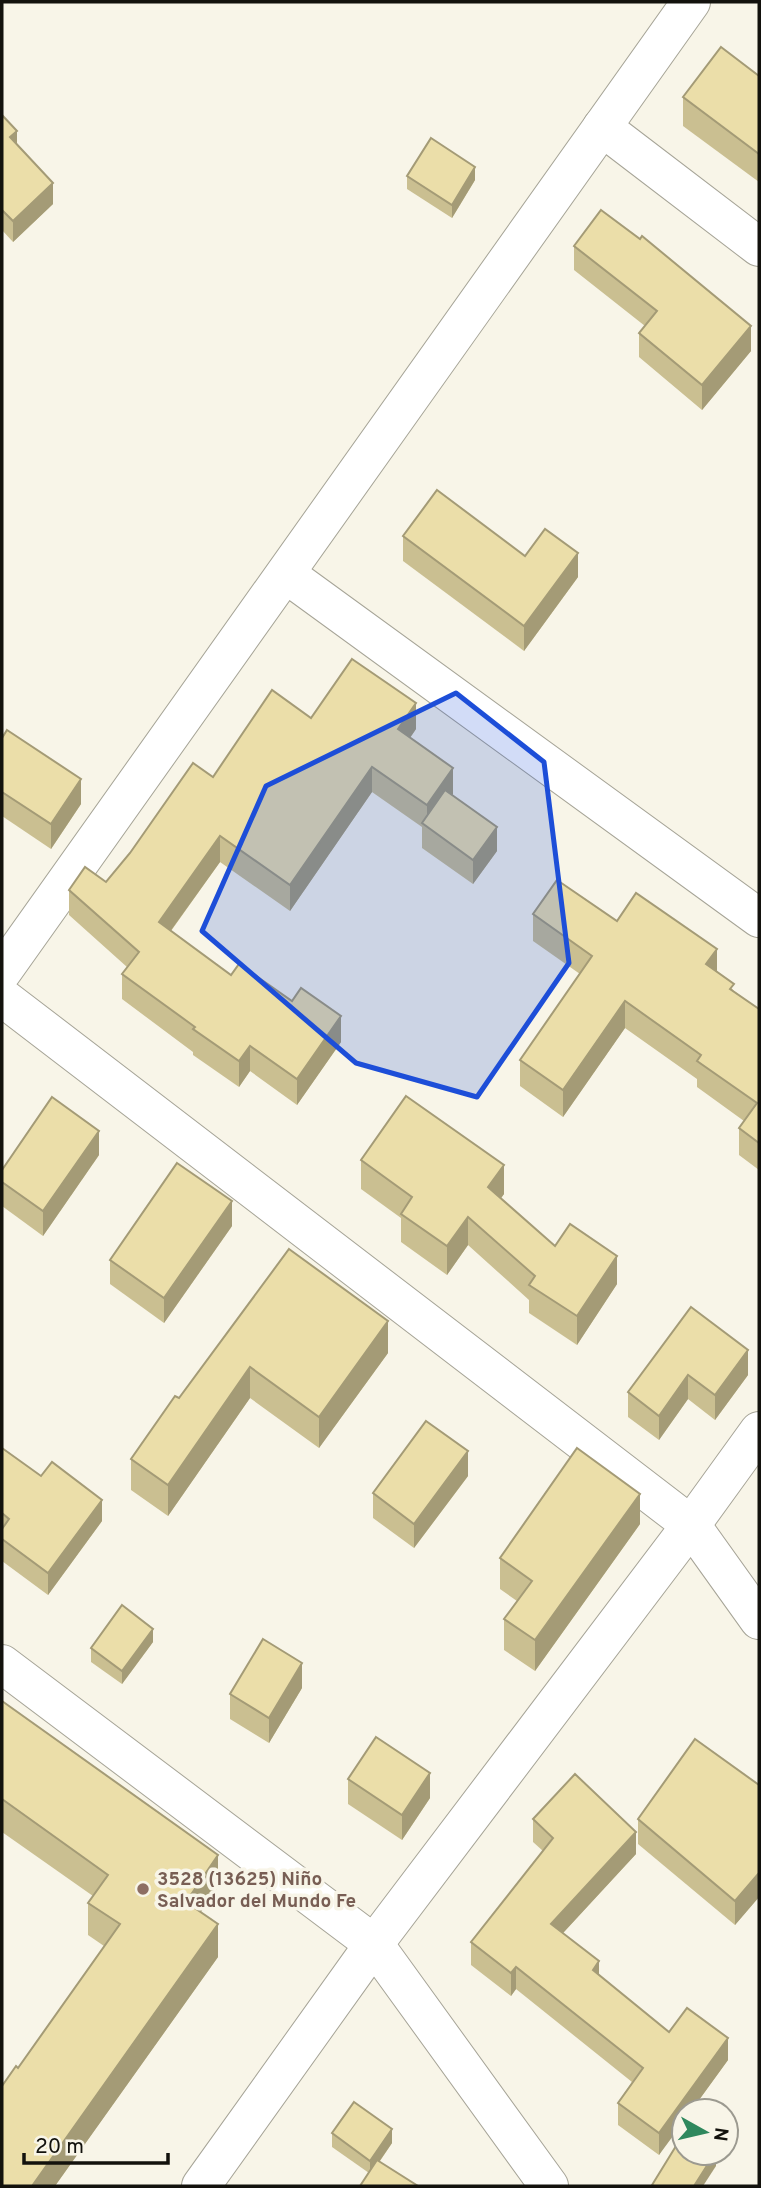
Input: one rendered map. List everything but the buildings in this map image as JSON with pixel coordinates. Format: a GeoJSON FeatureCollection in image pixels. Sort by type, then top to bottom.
{"type":"FeatureCollection","features":[{"type":"Feature","properties":{"kind":"street"},"geometry":{"type":"LineString","coordinates":[[2,972],[691,2]]}},
{"type":"Feature","properties":{"kind":"street"},"geometry":{"type":"LineString","coordinates":[[602,127],[759,247]]}},
{"type":"Feature","properties":{"kind":"street"},"geometry":{"type":"LineString","coordinates":[[286,574],[759,918]]}},
{"type":"Feature","properties":{"kind":"street"},"geometry":{"type":"LineString","coordinates":[[2,997],[691,1525],[759,1620]]}},
{"type":"Feature","properties":{"kind":"street"},"geometry":{"type":"LineString","coordinates":[[201,2186],[374,1944],[759,1431]]}},
{"type":"Feature","properties":{"kind":"street"},"geometry":{"type":"LineString","coordinates":[[2,1664],[374,1944],[549,2186]]}},
{"type":"Feature","properties":{"kind":"highlighted area"},"geometry":{"type":"Polygon","coordinates":[[[456,693],[544,762],[569,963],[477,1097],[356,1063],[202,931],[266,786],[456,693]]]}},
{"type":"Feature","properties":{"kind":"place","name":"3528 (13625) Niño Salvador del Mundo Fe"},"geometry":{"type":"Point","coordinates":[143,1889]}}]}
